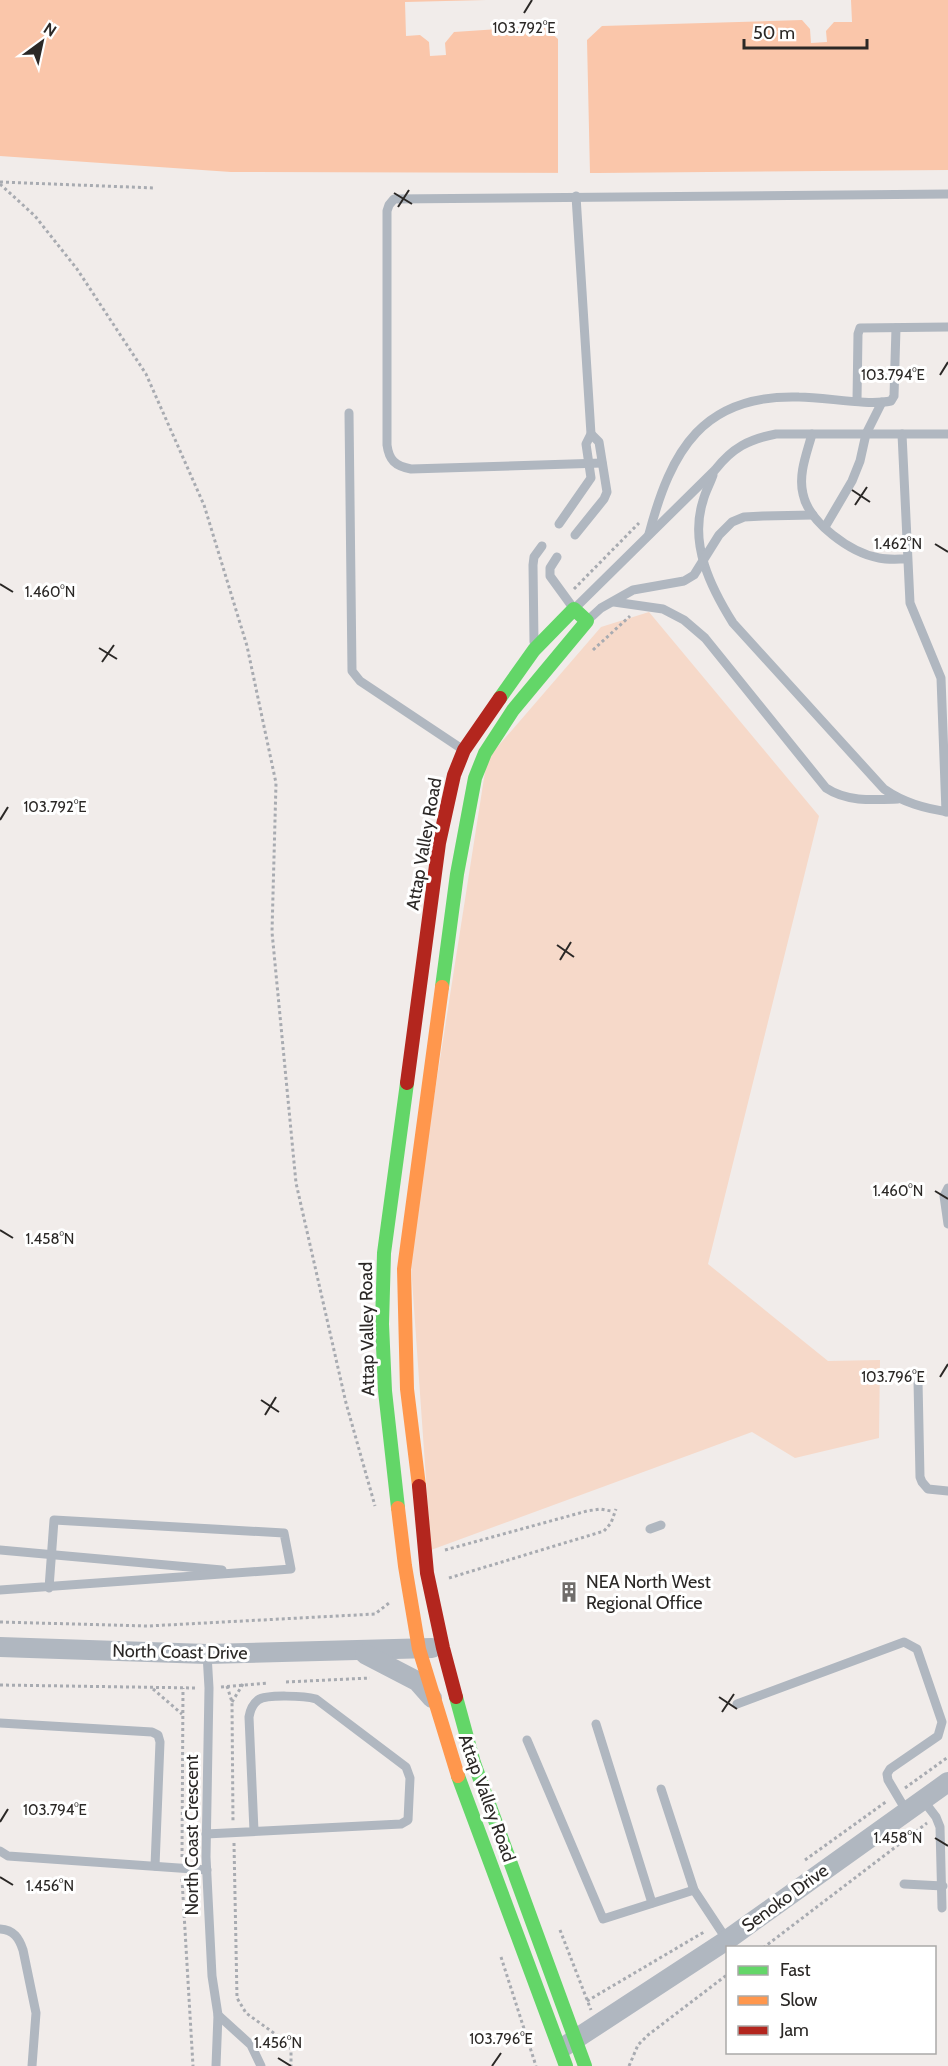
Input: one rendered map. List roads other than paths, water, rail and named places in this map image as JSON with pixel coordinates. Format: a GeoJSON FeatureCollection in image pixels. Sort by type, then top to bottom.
{"type":"FeatureCollection","features":[{"type":"Feature","properties":{"kind":"street","name":"Attap Valley Road"},"geometry":{"type":"LineString","coordinates":[[574,609],[534,650],[464,750],[454,775],[439,843],[384,1253],[382,1324],[385,1391],[407,1575],[419,1649],[451,1756],[567,2052],[585,2066]]}},
{"type":"Feature","properties":{"kind":"street"},"geometry":{"type":"LineString","coordinates":[[574,609],[586,621]]}},
{"type":"Feature","properties":{"kind":"street","name":"Attap Valley Road"},"geometry":{"type":"LineString","coordinates":[[567,2052],[474,1763],[443,1648],[427,1573],[407,1389],[404,1269],[457,874],[475,778],[485,753],[513,710],[586,621]]}},
{"type":"Feature","properties":{"kind":"street"},"geometry":{"type":"LineString","coordinates":[[385,1391],[407,1389]]}},
{"type":"Feature","properties":{"kind":"street","name":"North Coast Drive"},"geometry":{"type":"LineString","coordinates":[[0,1648],[207,1654],[443,1648]]}},
{"type":"Feature","properties":{"kind":"street","name":"North Coast Drive"},"geometry":{"type":"LineString","coordinates":[[360,1651],[417,1681],[433,1700]]}},
{"type":"Feature","properties":{"kind":"street","name":"Senoko Drive"},"geometry":{"type":"LineString","coordinates":[[567,2052],[597,2025],[722,1932],[907,1812],[948,1782]]}},
{"type":"Feature","properties":{"kind":"lane"},"geometry":{"type":"LineString","coordinates":[[602,463],[411,469],[397,466],[393,462],[387,445],[387,211],[388,205],[394,199],[948,194]]}},
{"type":"Feature","properties":{"kind":"lane"},"geometry":{"type":"LineString","coordinates":[[559,524],[589,482],[586,444],[591,434],[576,196]]}},
{"type":"Feature","properties":{"kind":"lane"},"geometry":{"type":"LineString","coordinates":[[857,400],[859,330],[862,327],[948,327]]}},
{"type":"Feature","properties":{"kind":"lane"},"geometry":{"type":"LineString","coordinates":[[648,536],[659,495],[681,453],[700,428],[719,413],[740,403],[762,398],[798,397],[891,401],[894,396],[896,328]]}},
{"type":"Feature","properties":{"kind":"lane"},"geometry":{"type":"LineString","coordinates":[[825,527],[852,481],[860,461],[866,434],[882,402]]}},
{"type":"Feature","properties":{"kind":"lane"},"geometry":{"type":"LineString","coordinates":[[349,413],[352,671],[360,681],[464,750]]}},
{"type":"Feature","properties":{"kind":"lane"},"geometry":{"type":"LineString","coordinates":[[575,535],[608,492],[599,442],[591,434]]}},
{"type":"Feature","properties":{"kind":"lane"},"geometry":{"type":"LineString","coordinates":[[557,557],[550,568],[550,576],[574,609],[736,448],[755,438],[776,434],[948,434]]}},
{"type":"Feature","properties":{"kind":"lane"},"geometry":{"type":"LineString","coordinates":[[812,434],[802,468],[802,492],[813,515],[831,534],[861,552],[879,558],[907,559]]}},
{"type":"Feature","properties":{"kind":"lane"},"geometry":{"type":"LineString","coordinates":[[715,470],[702,502],[699,524],[700,550],[718,599],[742,634],[884,789],[912,805],[947,812],[940,678],[910,603],[902,434]]}},
{"type":"Feature","properties":{"kind":"lane"},"geometry":{"type":"LineString","coordinates":[[586,621],[601,608],[633,590],[684,581],[694,575],[719,535],[732,522],[744,517],[813,515]]}},
{"type":"Feature","properties":{"kind":"lane"},"geometry":{"type":"LineString","coordinates":[[534,650],[533,565],[534,557],[542,546]]}},
{"type":"Feature","properties":{"kind":"lane"},"geometry":{"type":"LineString","coordinates":[[614,602],[663,609],[684,620],[705,638],[826,788],[837,795],[858,799],[898,799]]}},
{"type":"Feature","properties":{"kind":"lane"},"geometry":{"type":"LineString","coordinates":[[948,1188],[944,1196],[948,1224]]}},
{"type":"Feature","properties":{"kind":"lane"},"geometry":{"type":"LineString","coordinates":[[918,1381],[920,1477],[928,1490],[948,1491]]}},
{"type":"Feature","properties":{"kind":"lane"},"geometry":{"type":"LineString","coordinates":[[0,1590],[49,1588],[291,1569],[284,1533],[54,1520],[49,1588]]}},
{"type":"Feature","properties":{"kind":"lane"},"geometry":{"type":"LineString","coordinates":[[650,1529],[661,1525]]}},
{"type":"Feature","properties":{"kind":"lane"},"geometry":{"type":"LineString","coordinates":[[0,1550],[249,1572]]}},
{"type":"Feature","properties":{"kind":"lane"},"geometry":{"type":"LineString","coordinates":[[407,1575],[427,1573]]}},
{"type":"Feature","properties":{"kind":"lane"},"geometry":{"type":"LineString","coordinates":[[737,1704],[904,1642],[910,1644],[917,1649],[942,1722],[938,1736],[890,1769],[887,1774],[888,1780],[907,1812]]}},
{"type":"Feature","properties":{"kind":"lane","name":"North Coast Crescent"},"geometry":{"type":"LineString","coordinates":[[207,1654],[209,1688],[206,1834],[212,1976],[218,2015],[216,2066]]}},
{"type":"Feature","properties":{"kind":"lane"},"geometry":{"type":"LineString","coordinates":[[206,1834],[401,1824],[408,1820],[409,1772],[406,1767],[316,1699],[264,1697],[257,1701],[251,1709],[249,1717],[254,1831]]}},
{"type":"Feature","properties":{"kind":"lane"},"geometry":{"type":"LineString","coordinates":[[0,1723],[152,1732],[158,1735],[160,1742],[155,1866]]}},
{"type":"Feature","properties":{"kind":"lane"},"geometry":{"type":"LineString","coordinates":[[596,1724],[652,1903]]}},
{"type":"Feature","properties":{"kind":"lane"},"geometry":{"type":"LineString","coordinates":[[527,1740],[603,1919],[694,1890]]}},
{"type":"Feature","properties":{"kind":"lane"},"geometry":{"type":"LineString","coordinates":[[660,1789],[694,1890],[722,1932]]}},
{"type":"Feature","properties":{"kind":"lane"},"geometry":{"type":"LineString","coordinates":[[924,1800],[940,1827],[942,1908]]}},
{"type":"Feature","properties":{"kind":"lane"},"geometry":{"type":"LineString","coordinates":[[0,1851],[8,1856],[207,1870]]}},
{"type":"Feature","properties":{"kind":"lane"},"geometry":{"type":"LineString","coordinates":[[904,1884],[943,1886]]}},
{"type":"Feature","properties":{"kind":"lane"},"geometry":{"type":"LineString","coordinates":[[0,1929],[14,1934],[20,1940],[24,1950],[36,2013],[32,2066]]}},
{"type":"Feature","properties":{"kind":"lane"},"geometry":{"type":"LineString","coordinates":[[218,2015],[251,2045],[261,2066]]}},
{"type":"Feature","properties":{"kind":"place","name":"NEA North West Regional Office"},"geometry":{"type":"Point","coordinates":[569,1592]}}]}
